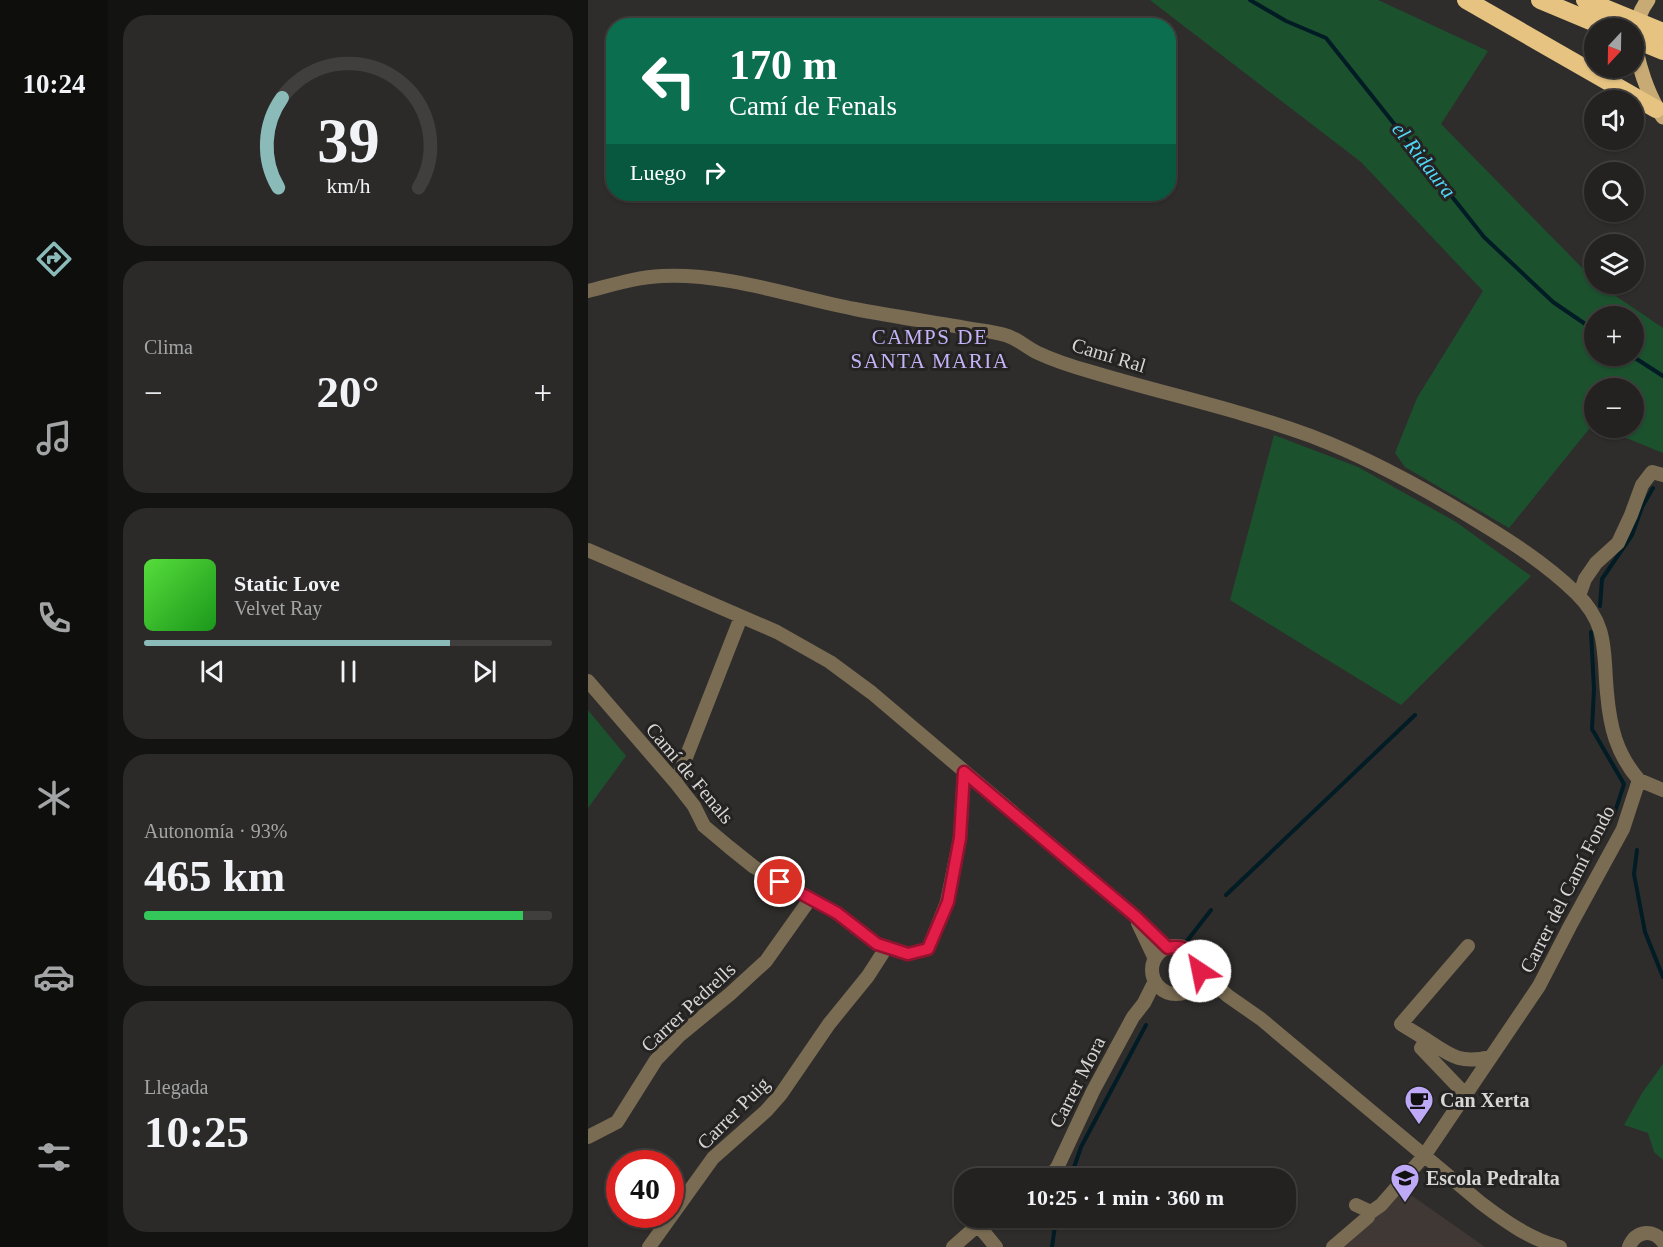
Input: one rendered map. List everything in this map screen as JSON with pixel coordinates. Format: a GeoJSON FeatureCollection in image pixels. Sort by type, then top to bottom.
{"type":"FeatureCollection","features":[{"type":"Feature","properties":{"kind":"highway"},"geometry":{"type":"LineString","coordinates":[[1466,0],[1660,113]]}},
{"type":"Feature","properties":{"kind":"highway"},"geometry":{"type":"LineString","coordinates":[[1540,0],[1594,18]]}},
{"type":"Feature","properties":{"kind":"highway"},"geometry":{"type":"LineString","coordinates":[[1585,0],[1600,18]]}},
{"type":"Feature","properties":{"kind":"highway"},"geometry":{"type":"LineString","coordinates":[[1644,29],[1663,32]]}},
{"type":"Feature","properties":{"kind":"highway"},"geometry":{"type":"LineString","coordinates":[[1644,43],[1663,51]]}},
{"type":"Feature","properties":{"kind":"main road"},"geometry":{"type":"LineString","coordinates":[[1648,0],[1642,8],[1635,35],[1640,63],[1660,113]]}},
{"type":"Feature","properties":{"kind":"street","name":"Camí Ral"},"geometry":{"type":"LineString","coordinates":[[588,291],[637,279],[663,276],[695,277],[739,283],[853,309],[1008,335],[1038,353],[1089,372],[1268,421],[1360,456],[1392,471],[1514,543],[1549,568],[1579,596]]}},
{"type":"Feature","properties":{"kind":"street"},"geometry":{"type":"LineString","coordinates":[[1663,475],[1652,472],[1641,485],[1618,543],[1596,563],[1585,579],[1579,596],[1591,610],[1600,629],[1605,650],[1606,690],[1611,726],[1618,748],[1626,764],[1639,780],[1663,789]]}},
{"type":"Feature","properties":{"kind":"street"},"geometry":{"type":"LineString","coordinates":[[588,550],[777,632],[830,662],[872,693],[1135,916],[1168,948]]}},
{"type":"Feature","properties":{"kind":"street"},"geometry":{"type":"LineString","coordinates":[[676,783],[741,617]]}},
{"type":"Feature","properties":{"kind":"street","name":"Camí de Fenals"},"geometry":{"type":"LineString","coordinates":[[588,681],[676,783],[694,806],[704,826],[754,867],[837,913],[877,944],[908,954],[928,949],[948,902],[960,838],[964,772]]}},
{"type":"Feature","properties":{"kind":"street","name":"Carrer del Camí Fondo"},"geometry":{"type":"LineString","coordinates":[[1356,1204],[1371,1212],[1381,1205],[1424,1156],[1539,986],[1623,829],[1639,780]]}},
{"type":"Feature","properties":{"kind":"street","name":"Carrer Pedrells"},"geometry":{"type":"LineString","coordinates":[[588,1137],[617,1122],[656,1060],[680,1035],[766,961],[810,899]]}},
{"type":"Feature","properties":{"kind":"street"},"geometry":{"type":"LineString","coordinates":[[1135,916],[1155,959]]}},
{"type":"Feature","properties":{"kind":"street"},"geometry":{"type":"LineString","coordinates":[[1144,1003],[1170,993],[1180,993],[1193,987],[1197,981],[1200,971],[1198,962],[1191,952],[1180,946],[1160,952],[1152,968],[1155,981],[1170,993]]}},
{"type":"Feature","properties":{"kind":"street"},"geometry":{"type":"LineString","coordinates":[[1468,946],[1401,1024],[1453,1057],[1472,1061],[1490,1057]]}},
{"type":"Feature","properties":{"kind":"street","name":"Carrer Puig"},"geometry":{"type":"LineString","coordinates":[[649,1247],[714,1158],[782,1094],[886,948]]}},
{"type":"Feature","properties":{"kind":"street"},"geometry":{"type":"LineString","coordinates":[[1200,971],[1228,996],[1261,1019],[1481,1203],[1542,1244],[1560,1247]]}},
{"type":"Feature","properties":{"kind":"street","name":"Carrer Mora"},"geometry":{"type":"LineString","coordinates":[[1057,1168],[1093,1091],[1155,981]]}},
{"type":"Feature","properties":{"kind":"street"},"geometry":{"type":"LineString","coordinates":[[1193,987],[1228,996]]}},
{"type":"Feature","properties":{"kind":"street"},"geometry":{"type":"LineString","coordinates":[[1426,1040],[1421,1048],[1465,1094]]}},
{"type":"Feature","properties":{"kind":"street"},"geometry":{"type":"LineString","coordinates":[[1333,1247],[1368,1217]]}},
{"type":"Feature","properties":{"kind":"street"},"geometry":{"type":"LineString","coordinates":[[953,1247],[976,1228]]}},
{"type":"Feature","properties":{"kind":"street"},"geometry":{"type":"LineString","coordinates":[[980,1228],[996,1247]]}},
{"type":"Feature","properties":{"kind":"street"},"geometry":{"type":"LineString","coordinates":[[1626,1246],[1638,1234],[1657,1231],[1657,1236],[1663,1242]]}},
{"type":"Feature","properties":{"kind":"shaded area","name":"Escola Pedralta"},"geometry":{"type":"Polygon","coordinates":[[[1401,1188],[1485,1247],[1342,1247],[1401,1188]]]}},
{"type":"Feature","properties":{"kind":"green space"},"geometry":{"type":"Polygon","coordinates":[[[1150,0],[1378,0],[1488,51],[1441,124],[1584,270],[1584,294],[1613,294],[1630,306],[1584,306],[1584,366],[1644,366],[1644,315],[1663,328],[1663,453],[1626,438],[1644,438],[1644,378],[1584,378],[1584,435],[1509,528],[1405,467],[1395,453],[1417,398],[1483,291],[1361,162],[1150,0]]]}},
{"type":"Feature","properties":{"kind":"green space"},"geometry":{"type":"Polygon","coordinates":[[[1274,435],[1358,467],[1456,522],[1531,576],[1401,705],[1230,600],[1274,435]]]}},
{"type":"Feature","properties":{"kind":"green space"},"geometry":{"type":"Polygon","coordinates":[[[588,710],[626,756],[588,808],[588,710]]]}},
{"type":"Feature","properties":{"kind":"green space"},"geometry":{"type":"Polygon","coordinates":[[[1663,1064],[1663,1160],[1654,1152],[1648,1133],[1624,1125],[1642,1093],[1663,1064]]]}},
{"type":"Feature","properties":{"kind":"waterway","name":"el Ridaura"},"geometry":{"type":"LineString","coordinates":[[1250,0],[1286,21],[1326,38],[1484,237],[1553,302],[1584,323]]}},
{"type":"Feature","properties":{"kind":"waterway","name":"el Ridaura"},"geometry":{"type":"LineString","coordinates":[[1644,364],[1663,376]]}},
{"type":"Feature","properties":{"kind":"waterway"},"geometry":{"type":"LineString","coordinates":[[1600,606],[1602,579],[1632,535],[1642,507],[1653,488]]}},
{"type":"Feature","properties":{"kind":"waterway"},"geometry":{"type":"LineString","coordinates":[[1591,632],[1594,689],[1592,729],[1624,784],[1614,815]]}},
{"type":"Feature","properties":{"kind":"waterway"},"geometry":{"type":"LineString","coordinates":[[1226,895],[1415,715]]}},
{"type":"Feature","properties":{"kind":"waterway"},"geometry":{"type":"LineString","coordinates":[[1637,850],[1634,874],[1645,932],[1663,977]]}},
{"type":"Feature","properties":{"kind":"waterway"},"geometry":{"type":"LineString","coordinates":[[1187,941],[1211,910]]}},
{"type":"Feature","properties":{"kind":"waterway"},"geometry":{"type":"LineString","coordinates":[[1074,1168],[1081,1147],[1146,1025]]}},
{"type":"Feature","properties":{"kind":"waterway"},"geometry":{"type":"LineString","coordinates":[[1052,1247],[1055,1228]]}},
{"type":"Feature","properties":{"kind":"place","name":"Can Xerta"},"geometry":{"type":"Point","coordinates":[1419,1126]}},
{"type":"Feature","properties":{"kind":"place","name":"Escola Pedralta"},"geometry":{"type":"Point","coordinates":[1405,1204]}},
{"type":"Feature","properties":{"kind":"district","name":"CAMPS DE SANTA MARIA"},"geometry":{"type":"Point","coordinates":[930,349]}},
{"type":"Feature","properties":{"kind":"route"},"geometry":{"type":"LineString","coordinates":[[780,882],[837,913],[877,944],[908,954],[928,949],[948,902],[960,838],[964,772],[1135,916],[1168,948],[1180,946],[1191,952],[1198,962],[1200,971]]}}]}
